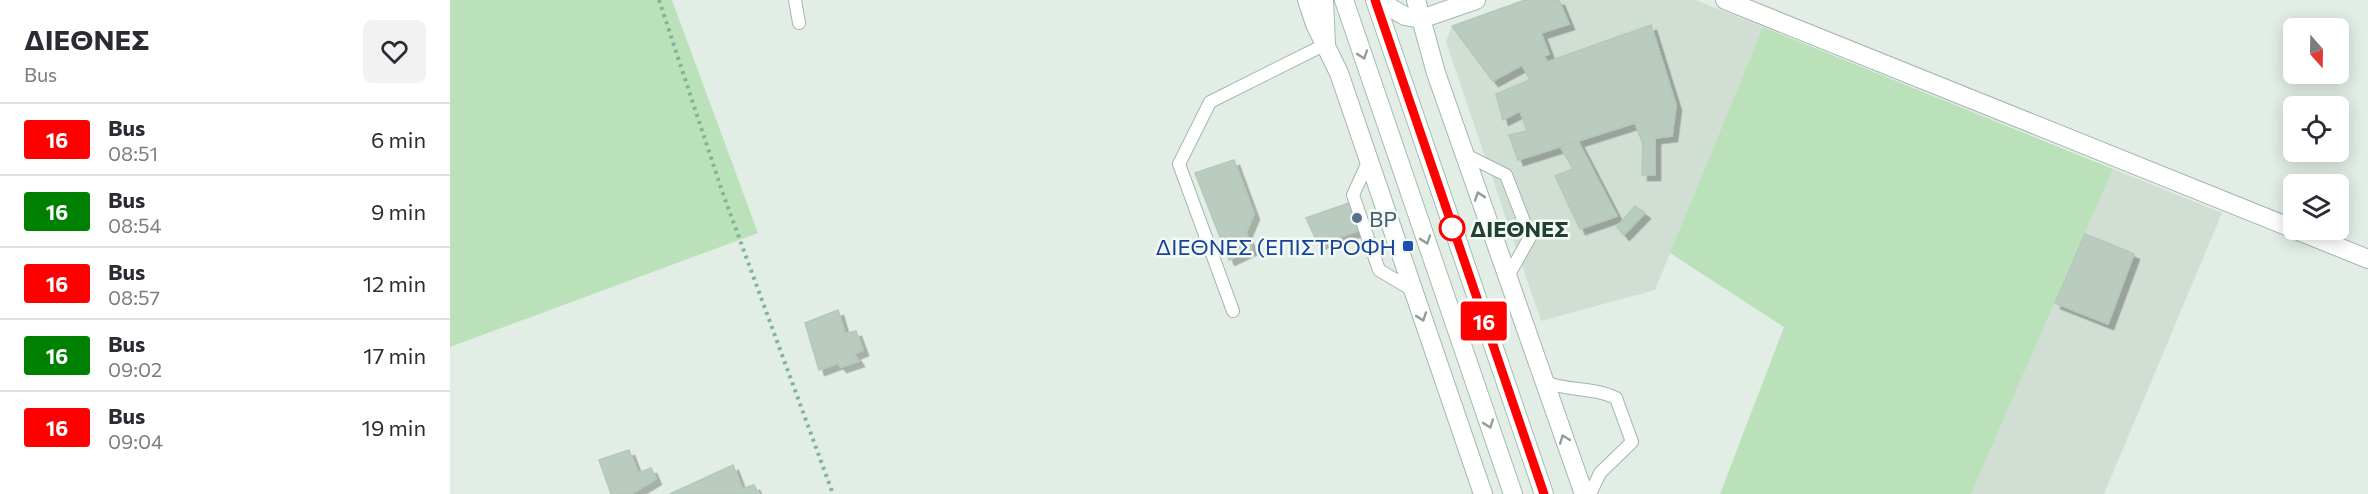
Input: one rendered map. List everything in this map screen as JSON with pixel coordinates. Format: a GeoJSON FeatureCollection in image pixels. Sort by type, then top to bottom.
{"type":"FeatureCollection","features":[{"type":"Feature","properties":{"kind":"street"},"geometry":{"type":"LineString","coordinates":[[1307,0],[1315,24],[1340,73],[1483,494]]}},
{"type":"Feature","properties":{"kind":"street"},"geometry":{"type":"LineString","coordinates":[[1324,0],[1326,44]]}},
{"type":"Feature","properties":{"kind":"street"},"geometry":{"type":"LineString","coordinates":[[1344,0],[1513,494]]}},
{"type":"Feature","properties":{"kind":"street"},"geometry":{"type":"LineString","coordinates":[[1376,0],[1405,16],[1421,19],[1476,0]]}},
{"type":"Feature","properties":{"kind":"street"},"geometry":{"type":"LineString","coordinates":[[1376,0],[1544,494]]}},
{"type":"Feature","properties":{"kind":"street"},"geometry":{"type":"LineString","coordinates":[[1416,0],[1436,73],[1584,494]]}},
{"type":"Feature","properties":{"kind":"street"},"geometry":{"type":"LineString","coordinates":[[1725,0],[2283,224]]}},
{"type":"Feature","properties":{"kind":"street"},"geometry":{"type":"LineString","coordinates":[[2322,240],[2368,259]]}},
{"type":"Feature","properties":{"kind":"lane"},"geometry":{"type":"LineString","coordinates":[[795,0],[799,23]]}},
{"type":"Feature","properties":{"kind":"lane"},"geometry":{"type":"LineString","coordinates":[[1233,311],[1179,164],[1209,102],[1326,44]]}},
{"type":"Feature","properties":{"kind":"lane"},"geometry":{"type":"LineString","coordinates":[[1464,154],[1506,176],[1530,237],[1507,278]]}},
{"type":"Feature","properties":{"kind":"lane"},"geometry":{"type":"LineString","coordinates":[[1369,160],[1353,195],[1379,270],[1414,291]]}},
{"type":"Feature","properties":{"kind":"lane"},"geometry":{"type":"LineString","coordinates":[[1544,382],[1557,387],[1608,394],[1616,398],[1632,442],[1600,473],[1590,494]]}},
{"type":"Feature","properties":{"kind":"path"},"geometry":{"type":"LineString","coordinates":[[659,0],[722,191],[833,494]]}},
{"type":"Feature","properties":{"kind":"shaded area"},"geometry":{"type":"Polygon","coordinates":[[[1525,0],[1696,0],[1763,27],[1655,290],[1541,321],[1446,42],[1452,26],[1525,0]]]}},
{"type":"Feature","properties":{"kind":"shaded area"},"geometry":{"type":"Polygon","coordinates":[[[2113,169],[2222,213],[2104,494],[1971,494],[2113,169]]]}},
{"type":"Feature","properties":{"kind":"green space"},"geometry":{"type":"Polygon","coordinates":[[[450,0],[672,0],[758,233],[450,347],[450,0]]]}},
{"type":"Feature","properties":{"kind":"green space"},"geometry":{"type":"Polygon","coordinates":[[[1763,27],[2113,169],[1971,494],[1720,494],[1784,327],[1670,253],[1763,27]]]}},
{"type":"Feature","properties":{"kind":"building"},"geometry":{"type":"Polygon","coordinates":[[[1525,0],[1559,0],[1569,24],[1541,33],[1549,54],[1544,56],[1547,62],[1651,25],[1676,105],[1672,136],[1655,138],[1655,175],[1642,175],[1643,144],[1635,123],[1518,160],[1509,135],[1527,131],[1520,111],[1503,120],[1496,94],[1530,80],[1522,65],[1493,81],[1452,26],[1525,0]]]}},
{"type":"Feature","properties":{"kind":"building"},"geometry":{"type":"Polygon","coordinates":[[[1578,141],[1617,216],[1580,229],[1555,176],[1573,169],[1560,146],[1578,141]]]}},
{"type":"Feature","properties":{"kind":"building"},"geometry":{"type":"Polygon","coordinates":[[[1234,160],[1254,214],[1246,233],[1252,249],[1229,260],[1195,173],[1234,160]]]}},
{"type":"Feature","properties":{"kind":"building"},"geometry":{"type":"Polygon","coordinates":[[[1349,203],[1360,230],[1318,244],[1306,218],[1349,203]]]}},
{"type":"Feature","properties":{"kind":"building"},"geometry":{"type":"Polygon","coordinates":[[[1635,206],[1645,213],[1624,235],[1617,227],[1635,206]]]}},
{"type":"Feature","properties":{"kind":"building"},"geometry":{"type":"Polygon","coordinates":[[[2085,234],[2134,254],[2108,324],[2055,303],[2085,234]]]}},
{"type":"Feature","properties":{"kind":"building"},"geometry":{"type":"Polygon","coordinates":[[[838,310],[845,334],[856,331],[863,350],[854,354],[859,361],[841,367],[838,363],[819,370],[805,323],[838,310]]]}},
{"type":"Feature","properties":{"kind":"building"},"geometry":{"type":"Polygon","coordinates":[[[629,450],[638,473],[651,468],[656,479],[631,494],[611,494],[599,460],[629,450]]]}},
{"type":"Feature","properties":{"kind":"building"},"geometry":{"type":"Polygon","coordinates":[[[733,465],[742,489],[754,485],[759,494],[670,494],[733,465]]]}},
{"type":"Feature","properties":{"kind":"bus line","name":"16"},"geometry":{"type":"LineString","coordinates":[[1375,0],[1544,494]]}},
{"type":"Feature","properties":{"kind":"place","name":"BP"},"geometry":{"type":"Point","coordinates":[1357,218]}},
{"type":"Feature","properties":{"kind":"place","name":"ΔΙΕΘΝΕΣ"},"geometry":{"type":"Point","coordinates":[1452,228]}},
{"type":"Feature","properties":{"kind":"place","name":"ΔΙΕΘΝΕΣ (ΕΠΙΣΤΡΟΦΗ"},"geometry":{"type":"Point","coordinates":[1408,246]}}]}
